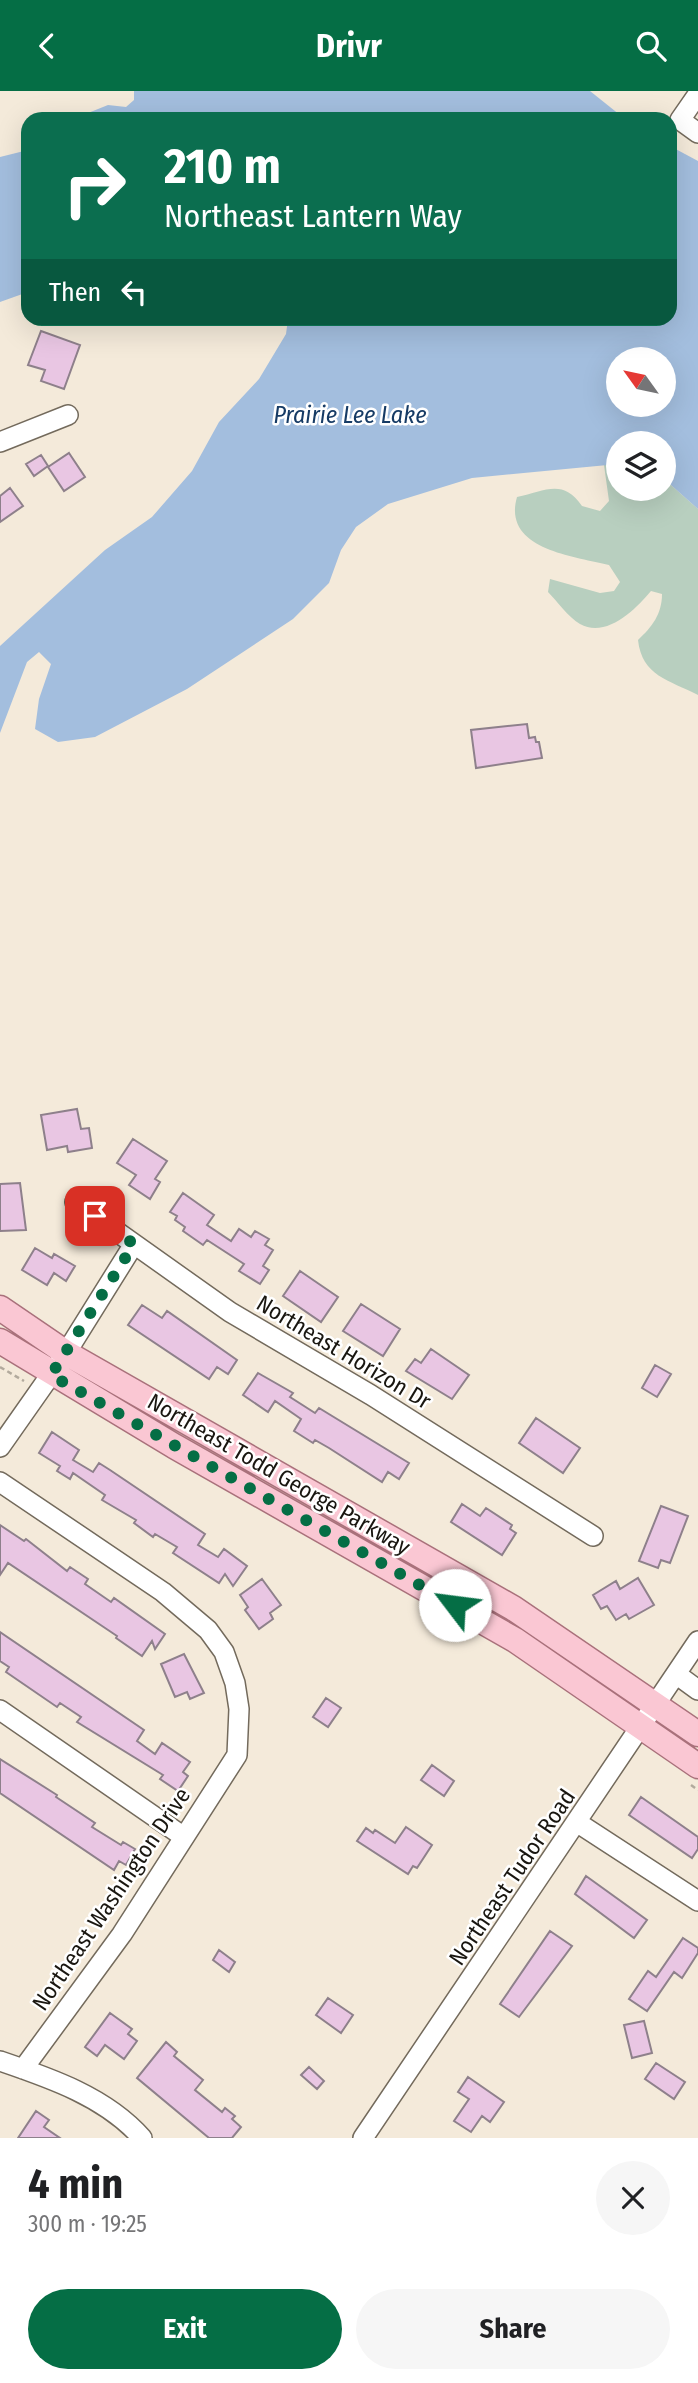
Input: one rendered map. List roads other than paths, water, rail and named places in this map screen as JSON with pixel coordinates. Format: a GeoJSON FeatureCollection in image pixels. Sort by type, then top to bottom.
{"type":"FeatureCollection","features":[{"type":"Feature","properties":{"kind":"main road","name":"Northeast Todd George Parkway"},"geometry":{"type":"LineString","coordinates":[[0,1308],[66,1353],[513,1608],[698,1734]]}},
{"type":"Feature","properties":{"kind":"main road","name":"Northeast Todd George Parkway"},"geometry":{"type":"LineString","coordinates":[[0,1341],[51,1375],[476,1617],[698,1766]]}},
{"type":"Feature","properties":{"kind":"street"},"geometry":{"type":"LineString","coordinates":[[698,94],[680,120],[698,133]]}},
{"type":"Feature","properties":{"kind":"street"},"geometry":{"type":"LineString","coordinates":[[0,442],[68,415]]}},
{"type":"Feature","properties":{"kind":"street","name":"Northeast Horizon Dr"},"geometry":{"type":"LineString","coordinates":[[75,1202],[230,1312],[371,1395],[593,1535]]}},
{"type":"Feature","properties":{"kind":"street"},"geometry":{"type":"LineString","coordinates":[[0,1447],[66,1353],[134,1244]]}},
{"type":"Feature","properties":{"kind":"street","name":"Northeast Washington Drive"},"geometry":{"type":"LineString","coordinates":[[0,1482],[163,1593],[208,1630],[224,1653],[235,1683],[239,1709],[237,1755],[122,1934],[23,2069]]}},
{"type":"Feature","properties":{"kind":"street","name":"Northeast Tudor Road"},"geometry":{"type":"LineString","coordinates":[[363,2138],[578,1823],[698,1641]]}},
{"type":"Feature","properties":{"kind":"street"},"geometry":{"type":"LineString","coordinates":[[676,1674],[698,1691]]}},
{"type":"Feature","properties":{"kind":"street"},"geometry":{"type":"LineString","coordinates":[[0,1710],[184,1837]]}},
{"type":"Feature","properties":{"kind":"street"},"geometry":{"type":"LineString","coordinates":[[578,1823],[698,1901]]}},
{"type":"Feature","properties":{"kind":"street"},"geometry":{"type":"LineString","coordinates":[[0,2061],[44,2075],[105,2106],[142,2138]]}},
{"type":"Feature","properties":{"kind":"water"},"geometry":{"type":"Polygon","coordinates":[[[134,91],[590,91],[616,112],[90,112],[108,105],[126,107],[134,100],[134,91]]]}},
{"type":"Feature","properties":{"kind":"water","name":"Prairie Lee Lake"},"geometry":{"type":"Polygon","coordinates":[[[677,150],[698,161],[698,509],[676,490],[676,431],[606,431],[606,465],[472,478],[388,504],[356,527],[341,550],[329,583],[293,619],[187,689],[95,737],[58,742],[35,729],[39,699],[51,664],[39,652],[27,662],[0,733],[0,646],[105,550],[152,517],[192,471],[219,422],[259,379],[286,334],[287,326],[677,326],[677,150]]]}},
{"type":"Feature","properties":{"kind":"water"},"geometry":{"type":"Polygon","coordinates":[[[21,152],[21,294],[0,302],[0,157],[21,152]]]}}]}
